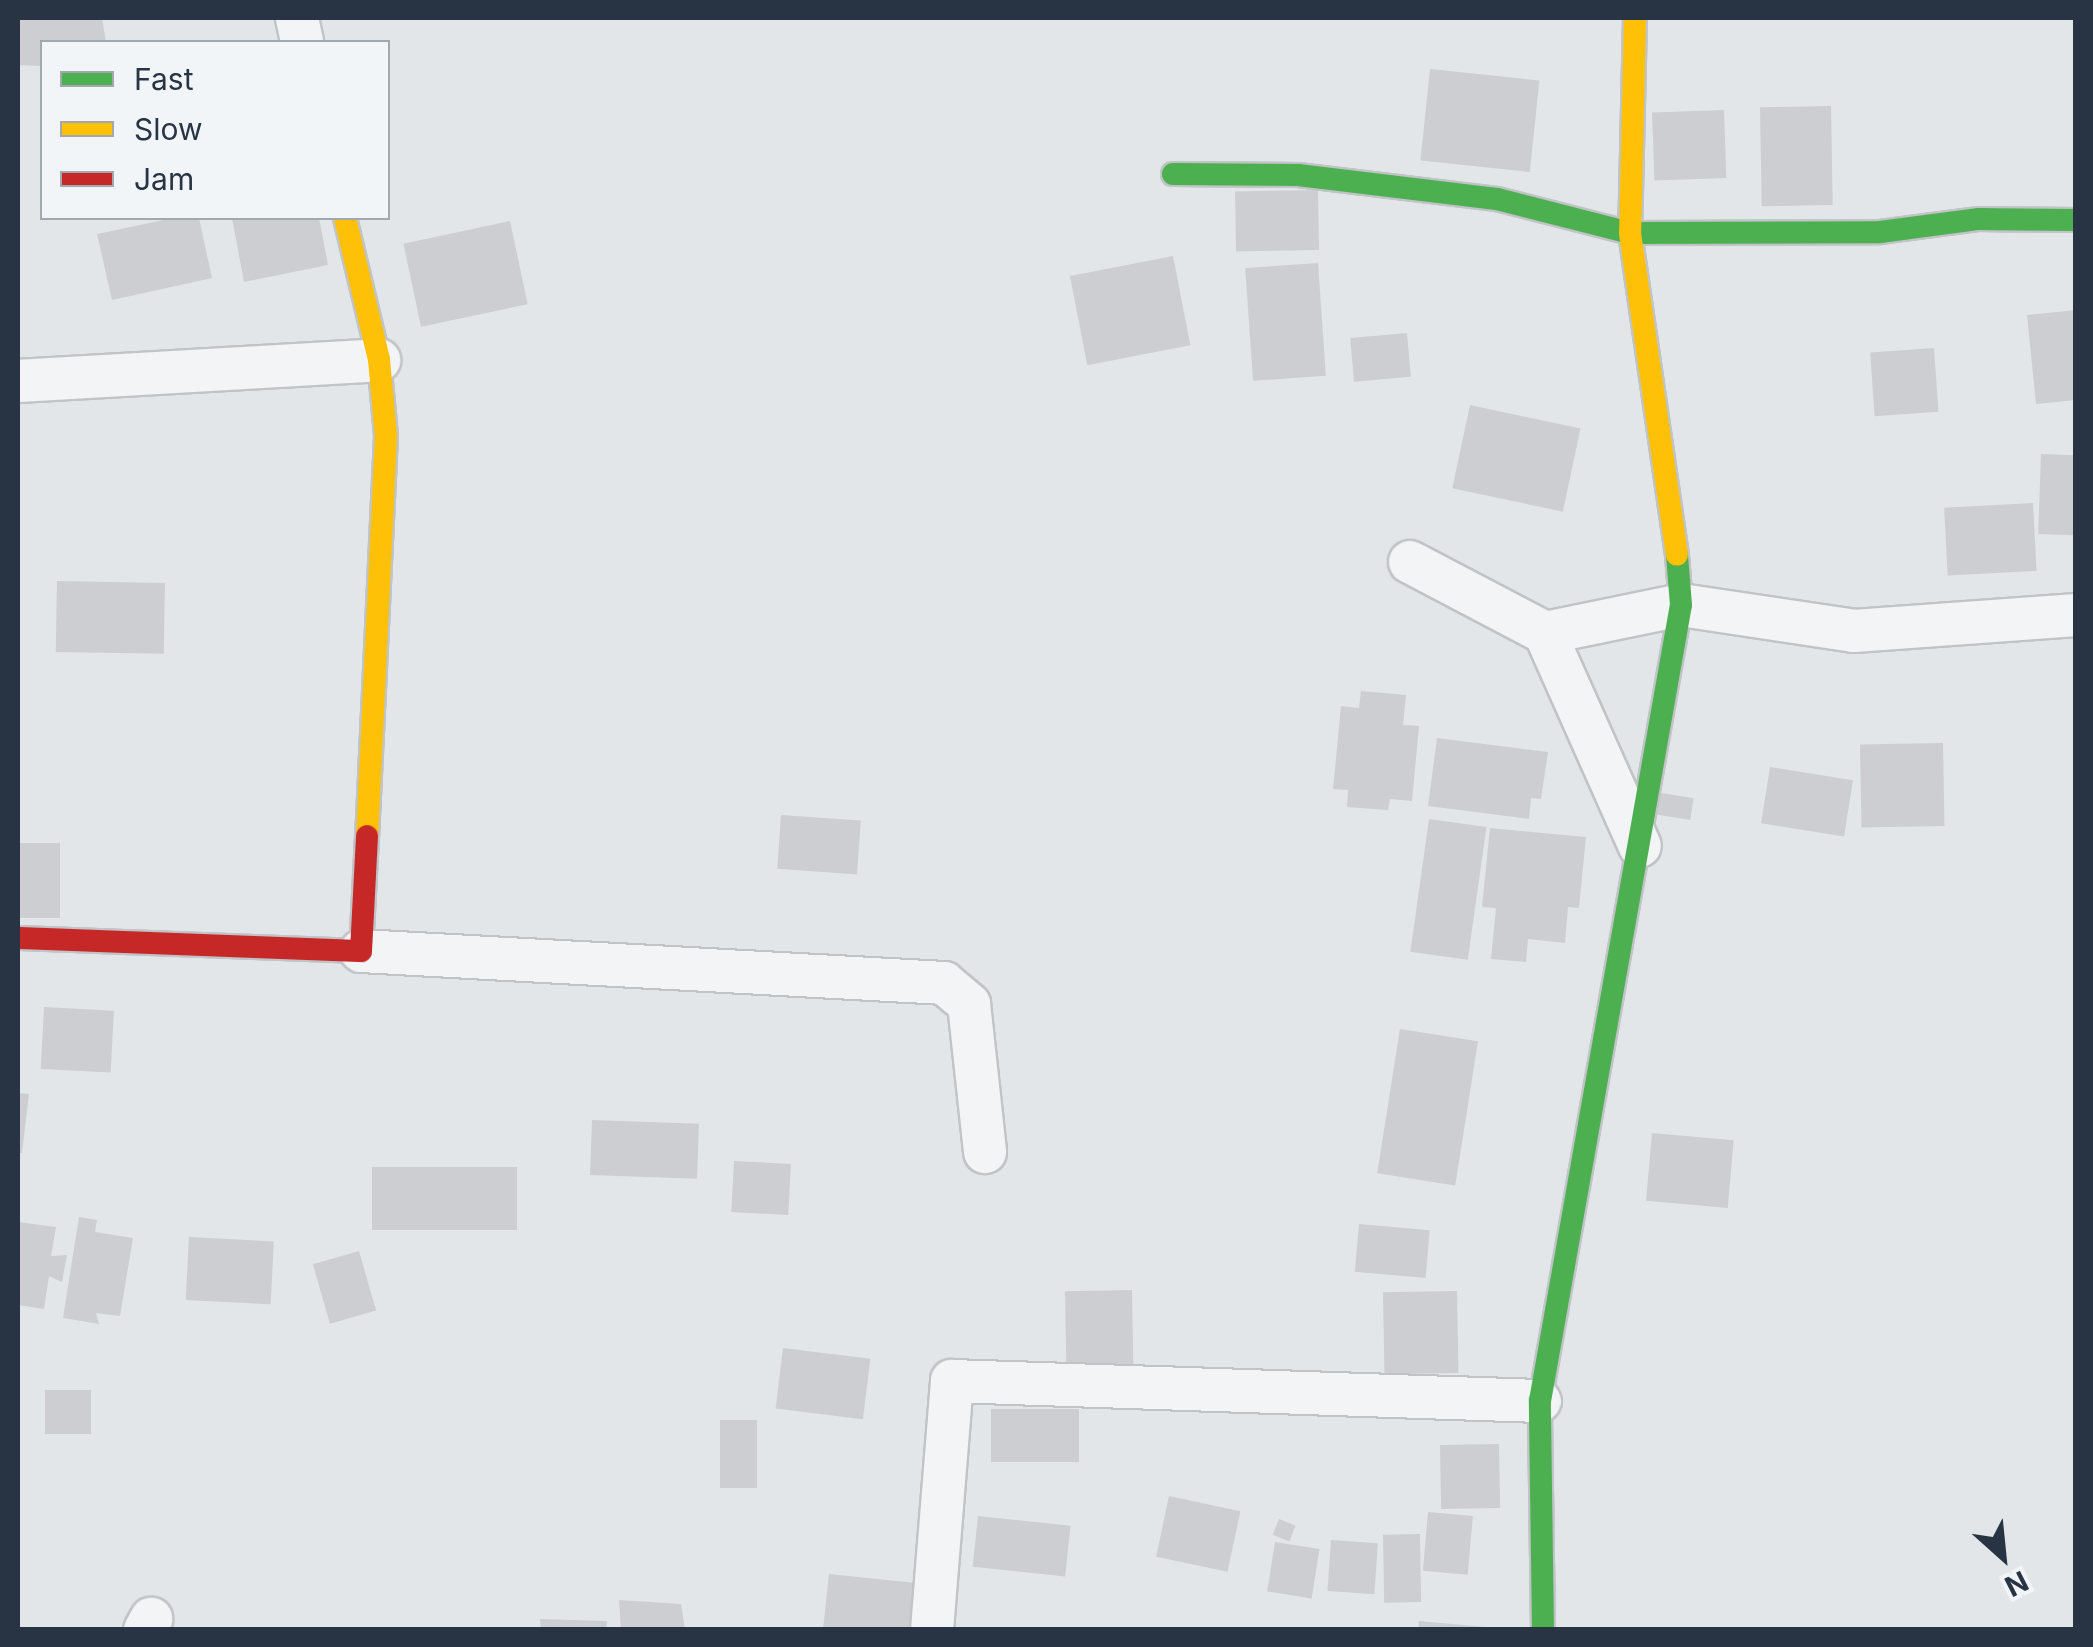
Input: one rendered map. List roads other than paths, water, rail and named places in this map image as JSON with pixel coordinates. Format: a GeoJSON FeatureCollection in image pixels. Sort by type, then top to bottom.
{"type":"FeatureCollection","features":[{"type":"Feature","properties":{"kind":"street"},"geometry":{"type":"LineString","coordinates":[[1543,1630],[1540,1401],[1681,604],[1675,526],[1630,233],[1634,18]]}},
{"type":"Feature","properties":{"kind":"street"},"geometry":{"type":"LineString","coordinates":[[1173,174],[1298,175],[1497,199],[1630,233],[1880,232],[1980,218],[2076,220]]}},
{"type":"Feature","properties":{"kind":"street"},"geometry":{"type":"LineString","coordinates":[[345,220],[379,360],[386,436],[361,952]]}},
{"type":"Feature","properties":{"kind":"street"},"geometry":{"type":"LineString","coordinates":[[18,380],[379,360]]}},
{"type":"Feature","properties":{"kind":"street"},"geometry":{"type":"LineString","coordinates":[[1410,562],[1545,633],[1640,846]]}},
{"type":"Feature","properties":{"kind":"street"},"geometry":{"type":"LineString","coordinates":[[1545,633],[1681,604],[1854,631],[2076,615]]}},
{"type":"Feature","properties":{"kind":"street"},"geometry":{"type":"LineString","coordinates":[[18,938],[361,952],[944,984],[969,1004],[985,1152]]}},
{"type":"Feature","properties":{"kind":"street"},"geometry":{"type":"LineString","coordinates":[[932,1630],[952,1381],[1540,1401]]}}]}
